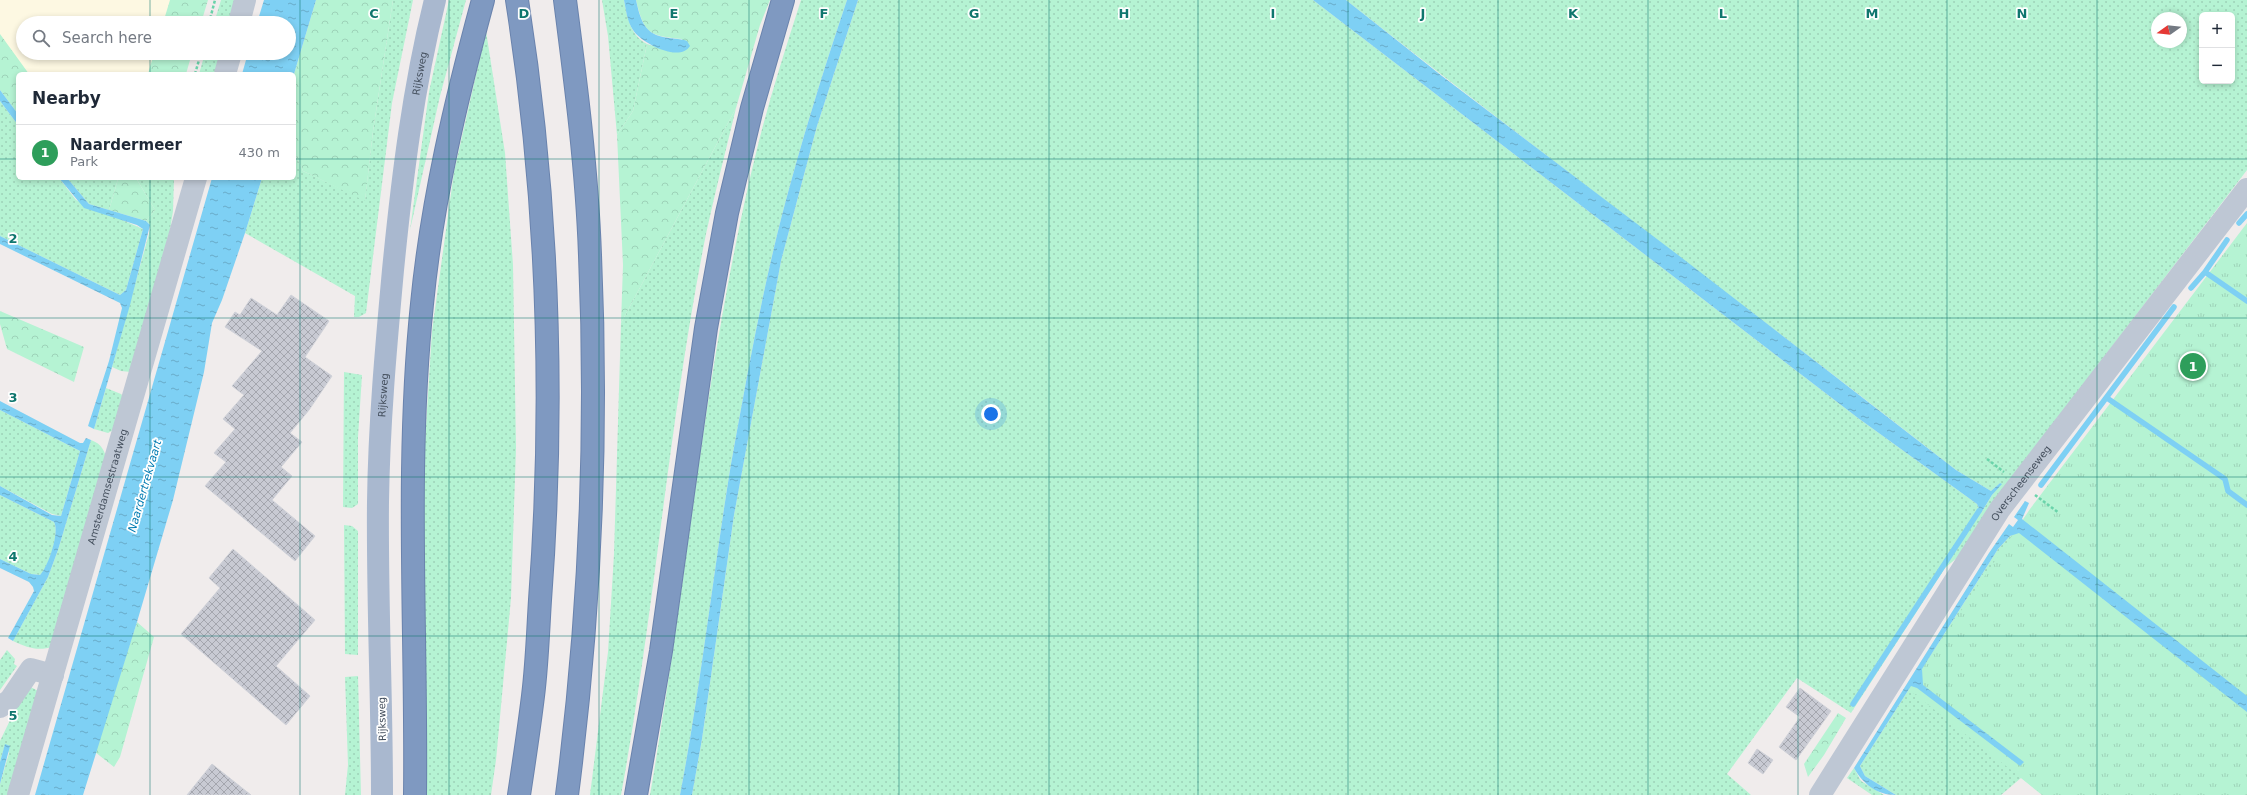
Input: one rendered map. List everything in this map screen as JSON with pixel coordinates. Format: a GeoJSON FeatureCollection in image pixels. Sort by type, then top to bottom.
{"type":"FeatureCollection","features":[{"type":"Feature","properties":{"kind":"highway"},"geometry":{"type":"LineString","coordinates":[[415,795],[412,528],[413,439],[422,306],[429,243],[448,139],[460,84],[483,0]]}},
{"type":"Feature","properties":{"kind":"highway"},"geometry":{"type":"LineString","coordinates":[[517,0],[537,163],[548,400],[546,521],[533,695],[519,795]]}},
{"type":"Feature","properties":{"kind":"highway"},"geometry":{"type":"LineString","coordinates":[[565,0],[583,152],[590,254],[594,378],[592,522],[578,712],[567,795]]}},
{"type":"Feature","properties":{"kind":"highway"},"geometry":{"type":"LineString","coordinates":[[636,795],[661,651],[707,320],[727,213],[747,130],[783,0]]}},
{"type":"Feature","properties":{"kind":"main road","name":"Rijksweg"},"geometry":{"type":"LineString","coordinates":[[382,795],[378,502],[385,340],[408,140],[419,74],[435,0]]}},
{"type":"Feature","properties":{"kind":"street"},"geometry":{"type":"LineString","coordinates":[[241,16],[245,0]]}},
{"type":"Feature","properties":{"kind":"street"},"geometry":{"type":"LineString","coordinates":[[226,72],[229,60]]}},
{"type":"Feature","properties":{"kind":"street","name":"Amsterdamsestraatweg"},"geometry":{"type":"LineString","coordinates":[[18,795],[195,180]]}},
{"type":"Feature","properties":{"kind":"street","name":"Overscheenseweg"},"geometry":{"type":"LineString","coordinates":[[1820,795],[2000,509],[2247,189]]}},
{"type":"Feature","properties":{"kind":"street"},"geometry":{"type":"LineString","coordinates":[[0,707],[10,700],[31,669],[53,675]]}},
{"type":"Feature","properties":{"kind":"path"},"geometry":{"type":"LineString","coordinates":[[211,16],[215,0]]}},
{"type":"Feature","properties":{"kind":"path"},"geometry":{"type":"LineString","coordinates":[[196,72],[199,60]]}},
{"type":"Feature","properties":{"kind":"path"},"geometry":{"type":"LineString","coordinates":[[1986,459],[2003,471]]}},
{"type":"Feature","properties":{"kind":"path"},"geometry":{"type":"LineString","coordinates":[[2037,496],[2058,513]]}},
{"type":"Feature","properties":{"kind":"shaded area"},"geometry":{"type":"Polygon","coordinates":[[[0,0],[179,0],[175,16],[16,16],[16,60],[162,60],[159,72],[16,73],[0,64],[0,0]]]}},
{"type":"Feature","properties":{"kind":"green space"},"geometry":{"type":"Polygon","coordinates":[[[170,0],[208,0],[203,16],[165,16],[170,0]]]}},
{"type":"Feature","properties":{"kind":"green space"},"geometry":{"type":"Polygon","coordinates":[[[221,0],[238,0],[233,16],[216,16],[221,0]]]}},
{"type":"Feature","properties":{"kind":"green space"},"geometry":{"type":"Polygon","coordinates":[[[316,0],[393,0],[373,131],[365,201],[303,171],[296,155],[296,72],[295,72],[316,0]]]}},
{"type":"Feature","properties":{"kind":"green space"},"geometry":{"type":"Polygon","coordinates":[[[393,0],[413,0],[392,103],[366,313],[359,317],[354,317],[355,296],[245,233],[261,180],[296,180],[296,155],[303,171],[365,200],[373,131],[393,0]]]}},
{"type":"Feature","properties":{"kind":"green space"},"geometry":{"type":"Polygon","coordinates":[[[449,0],[466,0],[440,96],[410,230],[429,92],[449,0]]]}},
{"type":"Feature","properties":{"kind":"green space"},"geometry":{"type":"Polygon","coordinates":[[[602,0],[624,0],[628,19],[633,31],[647,44],[633,111],[617,135],[608,36],[602,0]]]}},
{"type":"Feature","properties":{"kind":"green space"},"geometry":{"type":"Polygon","coordinates":[[[636,0],[770,0],[760,25],[736,108],[621,323],[623,265],[617,135],[633,111],[647,44],[670,51],[682,52],[682,39],[662,36],[649,31],[642,20],[636,0]]]}},
{"type":"Feature","properties":{"kind":"green space"},"geometry":{"type":"Polygon","coordinates":[[[801,0],[847,0],[821,80],[774,246],[748,370],[731,464],[680,795],[650,795],[698,466],[740,222],[759,141],[801,0]]]}},
{"type":"Feature","properties":{"kind":"green space"},"geometry":{"type":"Polygon","coordinates":[[[858,0],[1313,0],[1858,418],[1977,504],[1981,513],[2001,484],[2000,483],[1991,491],[1956,470],[1346,0],[2247,0],[2247,170],[2081,387],[1966,550],[1945,568],[1851,713],[1797,678],[1727,774],[1751,795],[692,795],[702,739],[734,515],[781,261],[817,126],[858,0]]]}},
{"type":"Feature","properties":{"kind":"green space"},"geometry":{"type":"Polygon","coordinates":[[[486,31],[505,153],[513,265],[516,448],[511,598],[496,760],[491,795],[427,795],[423,474],[432,331],[454,172],[486,31]]]}},
{"type":"Feature","properties":{"kind":"green space"},"geometry":{"type":"Polygon","coordinates":[[[0,34],[16,56],[16,60],[19,60],[28,72],[16,72],[16,111],[0,90],[0,34]]]}},
{"type":"Feature","properties":{"kind":"green space"},"geometry":{"type":"Polygon","coordinates":[[[152,60],[190,60],[187,72],[149,72],[152,60]]]}},
{"type":"Feature","properties":{"kind":"green space"},"geometry":{"type":"Polygon","coordinates":[[[203,60],[221,60],[218,72],[200,72],[203,60]]]}},
{"type":"Feature","properties":{"kind":"green space"},"geometry":{"type":"Polygon","coordinates":[[[0,101],[16,122],[16,180],[61,180],[76,200],[143,229],[126,290],[120,295],[0,236],[0,101]]]}},
{"type":"Feature","properties":{"kind":"green space"},"geometry":{"type":"Polygon","coordinates":[[[736,108],[706,234],[693,304],[633,725],[621,795],[590,795],[608,652],[614,554],[621,323],[736,108]]]}},
{"type":"Feature","properties":{"kind":"green space"},"geometry":{"type":"Polygon","coordinates":[[[69,180],[118,180],[109,210],[89,204],[69,180]]]}},
{"type":"Feature","properties":{"kind":"green space"},"geometry":{"type":"Polygon","coordinates":[[[118,180],[137,180],[155,210],[146,221],[109,210],[118,180]]]}},
{"type":"Feature","properties":{"kind":"green space"},"geometry":{"type":"Polygon","coordinates":[[[137,180],[174,180],[173,211],[170,230],[131,372],[121,371],[112,367],[150,230],[150,225],[146,221],[155,210],[137,180]]]}},
{"type":"Feature","properties":{"kind":"green space"},"geometry":{"type":"Polygon","coordinates":[[[2247,223],[2247,795],[2043,795],[1908,689],[2030,509],[2247,223]]]}},
{"type":"Feature","properties":{"kind":"green space"},"geometry":{"type":"Polygon","coordinates":[[[0,311],[84,347],[74,382],[7,349],[0,324],[0,311]]]}},
{"type":"Feature","properties":{"kind":"green space"},"geometry":{"type":"Polygon","coordinates":[[[344,372],[362,375],[358,437],[358,504],[352,508],[343,507],[344,372]]]}},
{"type":"Feature","properties":{"kind":"green space"},"geometry":{"type":"Polygon","coordinates":[[[106,388],[121,394],[125,400],[117,428],[108,433],[94,429],[106,388]]]}},
{"type":"Feature","properties":{"kind":"green space"},"geometry":{"type":"Polygon","coordinates":[[[0,410],[80,451],[61,516],[52,514],[0,486],[0,410]]]}},
{"type":"Feature","properties":{"kind":"green space"},"geometry":{"type":"Polygon","coordinates":[[[91,440],[102,448],[107,462],[53,647],[37,649],[28,647],[13,641],[48,577],[58,550],[91,440]]]}},
{"type":"Feature","properties":{"kind":"green space"},"geometry":{"type":"Polygon","coordinates":[[[0,495],[54,522],[56,533],[53,549],[47,565],[40,575],[31,574],[0,559],[0,495]]]}},
{"type":"Feature","properties":{"kind":"green space"},"geometry":{"type":"Polygon","coordinates":[[[344,525],[352,526],[358,531],[358,655],[345,654],[344,525]]]}},
{"type":"Feature","properties":{"kind":"green space"},"geometry":{"type":"Polygon","coordinates":[[[2019,533],[2247,795],[2042,795],[2021,778],[2001,795],[1896,795],[1865,776],[1860,766],[1911,686],[1923,685],[1922,669],[1998,549],[2010,536],[2019,533]]]}},
{"type":"Feature","properties":{"kind":"green space"},"geometry":{"type":"Polygon","coordinates":[[[137,622],[154,637],[120,757],[114,767],[95,752],[137,622]]]}},
{"type":"Feature","properties":{"kind":"green space"},"geometry":{"type":"Polygon","coordinates":[[[7,650],[15,659],[14,664],[17,666],[0,690],[0,660],[7,650]]]}},
{"type":"Feature","properties":{"kind":"green space"},"geometry":{"type":"Polygon","coordinates":[[[358,676],[361,795],[345,795],[348,765],[345,677],[358,676]]]}},
{"type":"Feature","properties":{"kind":"green space"},"geometry":{"type":"Polygon","coordinates":[[[27,685],[40,692],[11,795],[0,795],[0,784],[9,753],[5,745],[0,762],[0,741],[27,685]]]}},
{"type":"Feature","properties":{"kind":"green space"},"geometry":{"type":"Polygon","coordinates":[[[1838,713],[1846,718],[1824,755],[1808,777],[1804,764],[1838,713]]]}},
{"type":"Feature","properties":{"kind":"green space"},"geometry":{"type":"Polygon","coordinates":[[[1854,768],[1861,781],[1884,795],[1872,795],[1847,778],[1854,768]]]}},
{"type":"Feature","properties":{"kind":"water"},"geometry":{"type":"Polygon","coordinates":[[[264,0],[316,0],[295,72],[243,72],[246,60],[296,60],[296,16],[259,16],[264,0]]]}},
{"type":"Feature","properties":{"kind":"water"},"geometry":{"type":"Polygon","coordinates":[[[624,0],[636,0],[641,18],[651,32],[663,37],[687,41],[690,46],[685,51],[670,52],[644,40],[637,35],[629,23],[624,0]]]}},
{"type":"Feature","properties":{"kind":"water"},"geometry":{"type":"Polygon","coordinates":[[[847,0],[858,0],[817,126],[781,261],[734,515],[702,739],[692,795],[680,795],[731,464],[748,370],[774,246],[821,80],[847,0]]]}},
{"type":"Feature","properties":{"kind":"water"},"geometry":{"type":"Polygon","coordinates":[[[1313,0],[1346,0],[1442,76],[1682,258],[1956,470],[1991,491],[2000,483],[2002,484],[1992,495],[1981,513],[1977,504],[1858,418],[1313,0]]]}},
{"type":"Feature","properties":{"kind":"water"},"geometry":{"type":"Polygon","coordinates":[[[0,90],[16,111],[16,122],[0,101],[0,90]]]}},
{"type":"Feature","properties":{"kind":"water"},"geometry":{"type":"Polygon","coordinates":[[[61,180],[69,180],[89,204],[146,221],[150,225],[130,305],[94,429],[88,426],[109,361],[122,308],[120,303],[0,244],[0,236],[120,295],[126,290],[143,229],[137,225],[84,208],[61,180]]]}},
{"type":"Feature","properties":{"kind":"water","name":"Naardertrekvaart"},"geometry":{"type":"Polygon","coordinates":[[[211,180],[261,180],[222,300],[212,323],[204,372],[173,500],[83,795],[35,795],[211,180]]]}},
{"type":"Feature","properties":{"kind":"water"},"geometry":{"type":"Polygon","coordinates":[[[0,401],[80,443],[83,443],[86,438],[91,440],[58,550],[48,577],[13,641],[8,638],[34,591],[29,582],[0,568],[0,559],[31,574],[40,575],[50,557],[54,541],[55,527],[54,522],[0,495],[0,486],[52,515],[61,516],[80,451],[0,410],[0,401]]]}},
{"type":"Feature","properties":{"kind":"water"},"geometry":{"type":"Polygon","coordinates":[[[2025,501],[2029,503],[2022,519],[2247,696],[2247,712],[2019,533],[2010,536],[1998,549],[1922,669],[1923,685],[2024,762],[2020,766],[1917,688],[1911,686],[1860,766],[1865,776],[1896,795],[1883,793],[1871,788],[1866,784],[1854,768],[1989,553],[2009,524],[2013,527],[2018,520],[2014,517],[2025,501]]]}},
{"type":"Feature","properties":{"kind":"water"},"geometry":{"type":"Polygon","coordinates":[[[5,744],[10,746],[0,784],[0,762],[5,744]]]}},
{"type":"Feature","properties":{"kind":"building"},"geometry":{"type":"Polygon","coordinates":[[[291,295],[329,321],[305,357],[332,376],[309,410],[290,433],[302,442],[281,467],[292,476],[272,500],[315,536],[295,561],[205,486],[226,462],[214,453],[235,429],[223,419],[244,395],[232,386],[262,351],[225,327],[235,312],[240,315],[251,298],[277,315],[291,295]]]}},
{"type":"Feature","properties":{"kind":"building"},"geometry":{"type":"Polygon","coordinates":[[[233,549],[315,620],[276,666],[310,696],[286,725],[181,634],[220,588],[209,578],[233,549]]]}},
{"type":"Feature","properties":{"kind":"building"},"geometry":{"type":"Polygon","coordinates":[[[1800,688],[1831,711],[1796,760],[1779,747],[1800,717],[1786,707],[1800,688]]]}},
{"type":"Feature","properties":{"kind":"building"},"geometry":{"type":"Polygon","coordinates":[[[1757,749],[1773,760],[1763,774],[1748,763],[1757,749]]]}},
{"type":"Feature","properties":{"kind":"building"},"geometry":{"type":"Polygon","coordinates":[[[212,764],[251,795],[187,795],[212,764]]]}},
{"type":"Feature","properties":{"kind":"waterway"},"geometry":{"type":"LineString","coordinates":[[2239,223],[2247,214]]}},
{"type":"Feature","properties":{"kind":"waterway"},"geometry":{"type":"LineString","coordinates":[[2191,288],[2205,272],[2227,240]]}},
{"type":"Feature","properties":{"kind":"waterway"},"geometry":{"type":"LineString","coordinates":[[2205,272],[2247,301]]}},
{"type":"Feature","properties":{"kind":"waterway"},"geometry":{"type":"LineString","coordinates":[[2041,485],[2174,307]]}},
{"type":"Feature","properties":{"kind":"waterway"},"geometry":{"type":"LineString","coordinates":[[2107,398],[2225,479],[2228,491],[2247,505]]}},
{"type":"Feature","properties":{"kind":"waterway"},"geometry":{"type":"LineString","coordinates":[[1853,704],[1979,511]]}},
{"type":"Feature","properties":{"kind":"place","name":"Naardermeer"},"geometry":{"type":"Point","coordinates":[2193,366]}}]}
